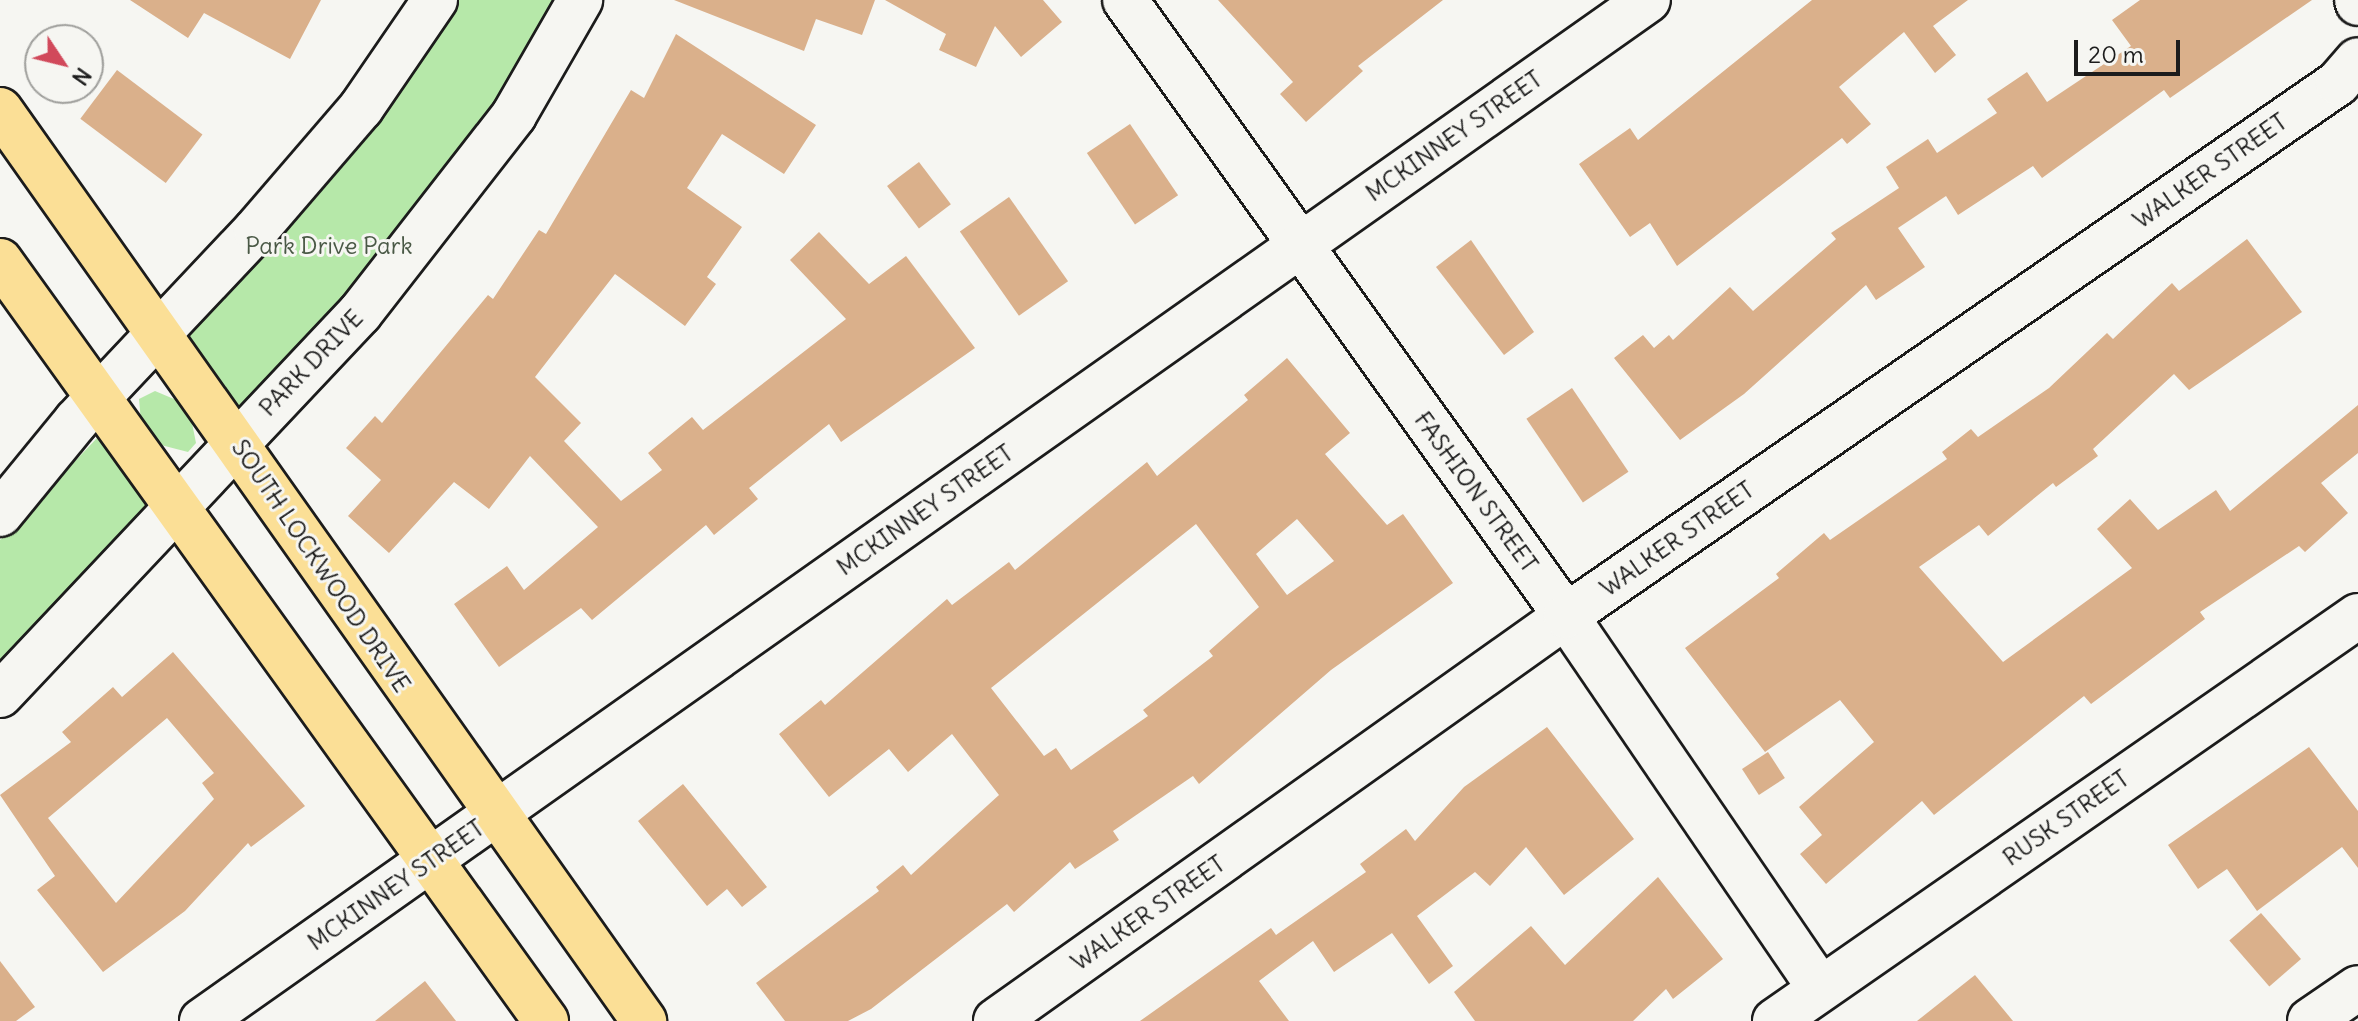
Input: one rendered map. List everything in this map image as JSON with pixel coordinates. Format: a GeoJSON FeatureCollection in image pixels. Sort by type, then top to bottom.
{"type":"FeatureCollection","features":[{"type":"Feature","properties":{"kind":"main road","name":"SOUTH LOCKWOOD DRIVE"},"geometry":{"type":"LineString","coordinates":[[0,110],[236,442],[494,816],[644,1021]]}},
{"type":"Feature","properties":{"kind":"main road"},"geometry":{"type":"LineString","coordinates":[[0,261],[97,398],[179,504],[546,1021]]}},
{"type":"Feature","properties":{"kind":"street"},"geometry":{"type":"LineString","coordinates":[[0,514],[97,398],[256,230],[361,108],[435,0]]}},
{"type":"Feature","properties":{"kind":"street","name":"PARK DRIVE"},"geometry":{"type":"LineString","coordinates":[[0,695],[360,313],[514,115],[580,0]]}},
{"type":"Feature","properties":{"kind":"street","name":"FASHION STREET"},"geometry":{"type":"LineString","coordinates":[[1125,0],[1296,247],[1566,616],[1820,989]]}},
{"type":"Feature","properties":{"kind":"street","name":"MCKINNEY STREET"},"geometry":{"type":"LineString","coordinates":[[202,1021],[1648,0]]}},
{"type":"Feature","properties":{"kind":"street","name":"WALKER STREET"},"geometry":{"type":"LineString","coordinates":[[996,1021],[1566,616],[2338,83],[2358,60]]}},
{"type":"Feature","properties":{"kind":"street","name":"RUSK STREET"},"geometry":{"type":"LineString","coordinates":[[1775,1021],[2358,616]]}},
{"type":"Feature","properties":{"kind":"street"},"geometry":{"type":"LineString","coordinates":[[2310,1021],[2358,988]]}},
{"type":"Feature","properties":{"kind":"green space","name":"Park Drive Park"},"geometry":{"type":"Polygon","coordinates":[[[455,0],[559,0],[426,211],[251,401],[240,406],[229,401],[187,342],[187,332],[455,0]]]}},
{"type":"Feature","properties":{"kind":"green space"},"geometry":{"type":"Polygon","coordinates":[[[155,391],[181,402],[191,418],[196,443],[188,452],[157,444],[141,422],[139,399],[155,391]]]}},
{"type":"Feature","properties":{"kind":"green space"},"geometry":{"type":"Polygon","coordinates":[[[98,437],[146,502],[143,514],[0,664],[0,540],[98,437]]]}},
{"type":"Feature","properties":{"kind":"building"},"geometry":{"type":"Polygon","coordinates":[[[130,0],[321,0],[290,59],[204,13],[188,38],[130,0]]]}},
{"type":"Feature","properties":{"kind":"building"},"geometry":{"type":"Polygon","coordinates":[[[674,0],[875,0],[862,35],[816,19],[804,51],[674,0]]]}},
{"type":"Feature","properties":{"kind":"building"},"geometry":{"type":"Polygon","coordinates":[[[885,0],[1043,0],[1062,22],[1021,57],[995,26],[976,67],[939,50],[946,34],[885,0]]]}},
{"type":"Feature","properties":{"kind":"building"},"geometry":{"type":"Polygon","coordinates":[[[1218,0],[1443,0],[1358,66],[1363,71],[1306,122],[1280,94],[1293,82],[1218,0]]]}},
{"type":"Feature","properties":{"kind":"building"},"geometry":{"type":"Polygon","coordinates":[[[1812,0],[1968,0],[1933,26],[1956,55],[1935,73],[1904,32],[1839,87],[1871,124],[1847,144],[1842,138],[1677,266],[1650,223],[1630,237],[1579,164],[1630,128],[1638,140],[1812,0]]]}},
{"type":"Feature","properties":{"kind":"building"},"geometry":{"type":"Polygon","coordinates":[[[2140,0],[2312,0],[2170,98],[2164,90],[2042,178],[2033,166],[1958,215],[1946,196],[1898,228],[1925,267],[1876,300],[1866,285],[1744,394],[1680,440],[1614,358],[1643,335],[1654,348],[1669,335],[1673,340],[1730,287],[1753,311],[1836,239],[1831,233],[1899,188],[1886,167],[1928,139],[1937,153],[1997,113],[1987,99],[2027,72],[2047,102],[2131,46],[2112,20],[2140,0]]]}},
{"type":"Feature","properties":{"kind":"building"},"geometry":{"type":"Polygon","coordinates":[[[676,34],[816,125],[784,174],[722,134],[687,188],[742,227],[707,277],[716,284],[685,326],[615,274],[535,377],[581,423],[564,441],[621,501],[662,470],[648,453],[692,417],[703,430],[846,319],[790,260],[819,232],[869,284],[906,256],[975,348],[841,442],[829,424],[749,488],[758,499],[714,535],[706,525],[592,620],[581,608],[499,667],[454,604],[507,566],[524,590],[598,527],[530,456],[489,509],[454,482],[389,553],[348,516],[381,480],[346,448],[375,416],[382,423],[488,295],[493,299],[539,230],[546,234],[631,90],[644,98],[676,34]]]}},
{"type":"Feature","properties":{"kind":"building"},"geometry":{"type":"Polygon","coordinates":[[[117,70],[202,134],[166,183],[80,119],[91,104],[104,104],[104,87],[117,70]]]}},
{"type":"Feature","properties":{"kind":"building"},"geometry":{"type":"Polygon","coordinates":[[[1130,124],[1178,195],[1135,224],[1087,153],[1130,124]]]}},
{"type":"Feature","properties":{"kind":"building"},"geometry":{"type":"Polygon","coordinates":[[[919,162],[951,204],[919,228],[887,186],[919,162]]]}},
{"type":"Feature","properties":{"kind":"building"},"geometry":{"type":"Polygon","coordinates":[[[1009,197],[1068,281],[1019,316],[960,231],[1009,197]]]}},
{"type":"Feature","properties":{"kind":"building"},"geometry":{"type":"Polygon","coordinates":[[[2247,239],[2302,312],[2189,390],[2174,374],[2093,449],[2098,456],[2056,487],[2053,483],[1988,536],[1979,525],[1919,567],[2003,662],[2132,568],[2097,529],[2130,499],[2158,530],[2216,490],[2230,511],[2358,405],[2358,453],[2321,483],[2348,513],[2305,552],[2299,546],[2200,612],[2205,619],[2091,704],[2084,696],[1934,815],[1922,801],[1826,884],[1800,854],[1822,835],[1799,807],[1874,742],[1840,700],[1765,752],[1685,648],[1779,578],[1776,574],[1824,533],[1830,540],[1947,459],[1942,452],[1971,429],[1978,437],[2049,388],[2107,333],[2113,339],[2172,283],[2179,291],[2247,239]]]}},
{"type":"Feature","properties":{"kind":"building"},"geometry":{"type":"Polygon","coordinates":[[[1471,240],[1534,332],[1504,355],[1436,267],[1471,240]]]}},
{"type":"Feature","properties":{"kind":"building"},"geometry":{"type":"Polygon","coordinates":[[[1287,358],[1350,433],[1325,454],[1387,525],[1403,514],[1453,583],[1331,670],[1199,784],[1193,776],[1113,831],[1119,840],[1075,869],[1070,862],[1014,912],[1007,904],[871,1009],[848,1021],[785,1021],[756,983],[879,891],[876,887],[903,865],[911,875],[999,795],[952,734],[908,772],[889,749],[829,797],[779,734],[821,700],[825,705],[947,599],[952,605],[1009,562],[1015,570],[1147,462],[1157,476],[1248,400],[1244,395],[1287,358]],[[1297,519],[1256,554],[1287,595],[1334,561],[1297,519]],[[1196,524],[991,688],[1044,756],[1056,748],[1071,770],[1148,716],[1143,710],[1213,656],[1209,651],[1259,607],[1196,524]]]}},
{"type":"Feature","properties":{"kind":"building"},"geometry":{"type":"Polygon","coordinates":[[[1572,388],[1628,472],[1583,502],[1526,419],[1572,388]]]}},
{"type":"Feature","properties":{"kind":"building"},"geometry":{"type":"Polygon","coordinates":[[[173,652],[305,806],[251,847],[248,843],[185,911],[103,972],[37,890],[55,876],[0,795],[71,742],[62,732],[113,687],[122,697],[173,652]],[[167,718],[48,818],[116,903],[214,799],[202,783],[214,773],[167,718]]]}},
{"type":"Feature","properties":{"kind":"building"},"geometry":{"type":"Polygon","coordinates":[[[1547,727],[1634,839],[1564,895],[1526,847],[1490,886],[1475,872],[1417,916],[1453,966],[1429,984],[1392,933],[1334,972],[1313,941],[1259,981],[1289,1021],[1140,1021],[1271,928],[1276,935],[1366,872],[1360,864],[1406,829],[1415,841],[1464,787],[1547,727]]]}},
{"type":"Feature","properties":{"kind":"building"},"geometry":{"type":"Polygon","coordinates":[[[2309,747],[2358,811],[2358,868],[2342,847],[2257,911],[2227,869],[2198,889],[2168,845],[2309,747]]]}},
{"type":"Feature","properties":{"kind":"building"},"geometry":{"type":"Polygon","coordinates":[[[1768,752],[1785,778],[1759,795],[1742,769],[1768,752]]]}},
{"type":"Feature","properties":{"kind":"building"},"geometry":{"type":"Polygon","coordinates":[[[683,784],[767,887],[742,907],[727,889],[707,906],[638,821],[683,784]]]}},
{"type":"Feature","properties":{"kind":"building"},"geometry":{"type":"Polygon","coordinates":[[[1658,877],[1723,959],[1673,999],[1666,989],[1633,1021],[1475,1021],[1454,992],[1531,926],[1565,965],[1658,877]]]}},
{"type":"Feature","properties":{"kind":"building"},"geometry":{"type":"Polygon","coordinates":[[[2261,913],[2301,959],[2269,987],[2229,941],[2261,913]]]}},
{"type":"Feature","properties":{"kind":"building"},"geometry":{"type":"Polygon","coordinates":[[[0,961],[35,1007],[16,1021],[0,1021],[0,961]]]}},
{"type":"Feature","properties":{"kind":"building"},"geometry":{"type":"Polygon","coordinates":[[[1975,975],[2013,1021],[1917,1021],[1975,975]]]}},
{"type":"Feature","properties":{"kind":"building"},"geometry":{"type":"Polygon","coordinates":[[[425,981],[456,1021],[375,1021],[425,981]]]}}]}
